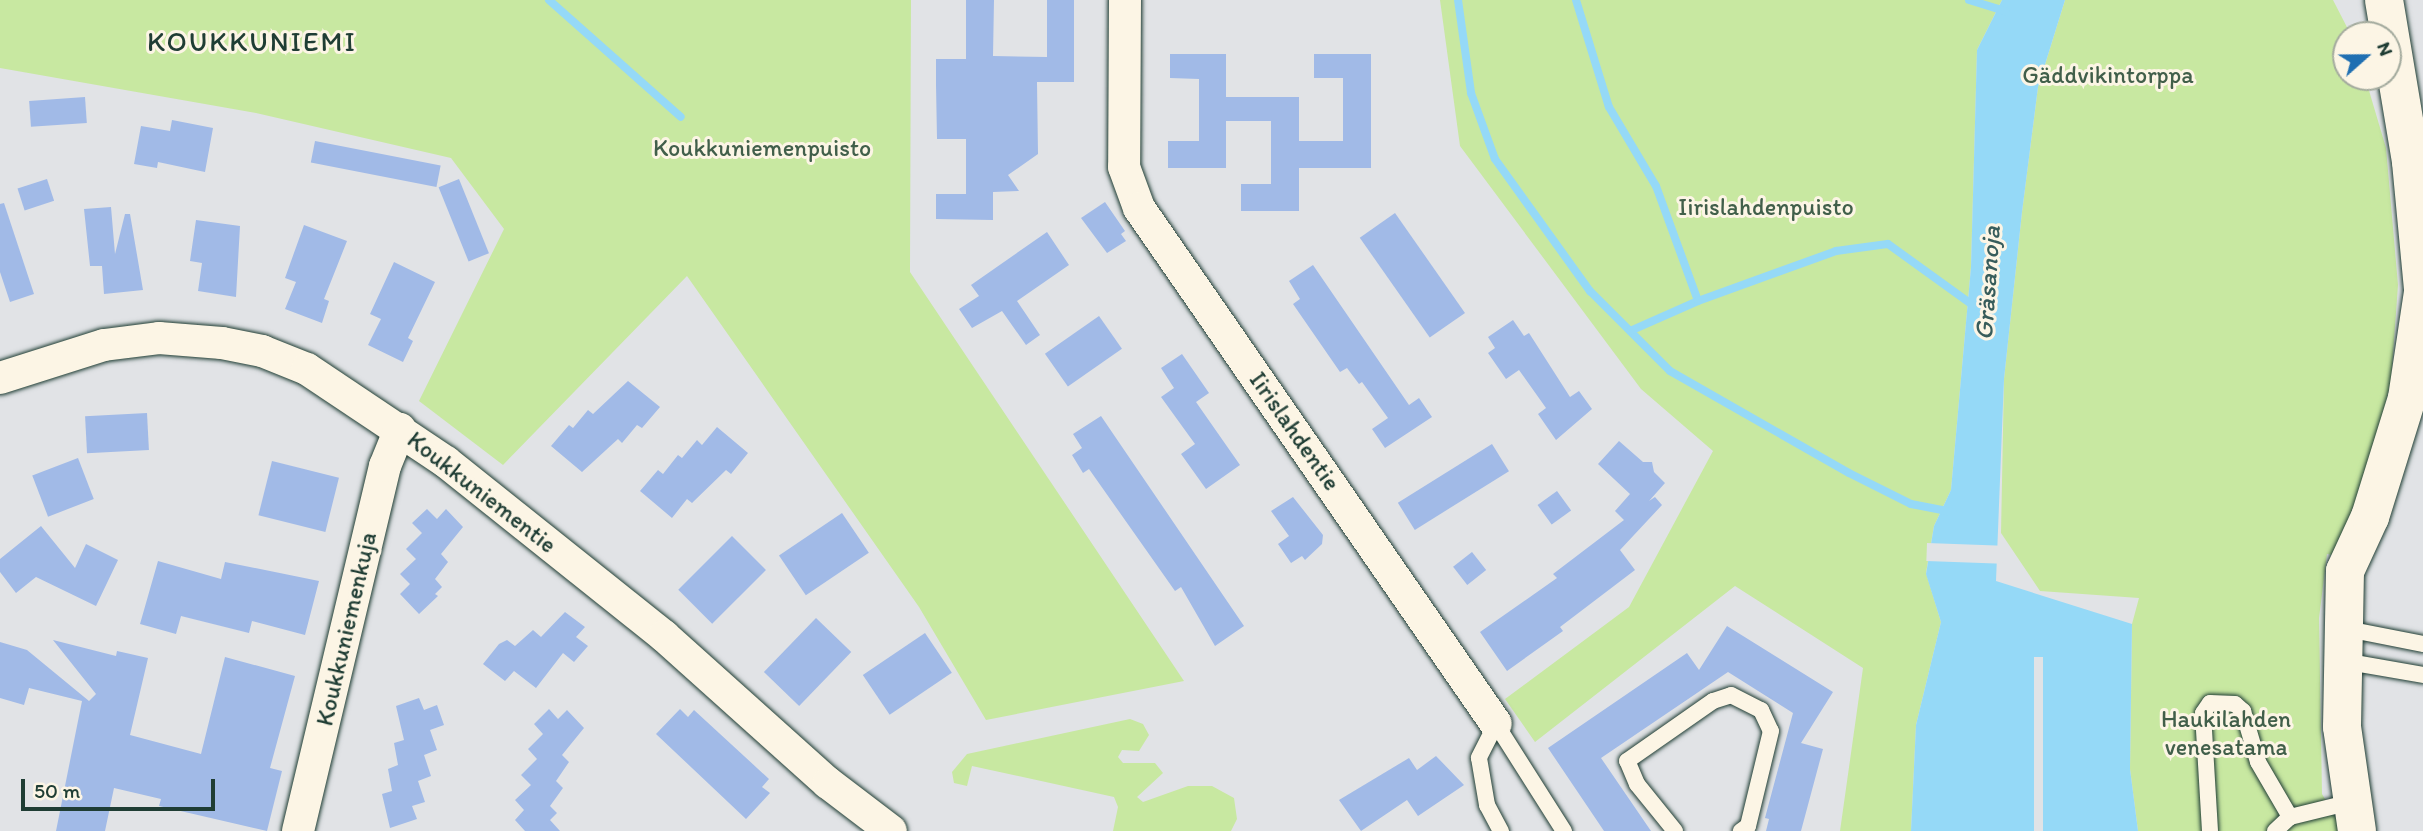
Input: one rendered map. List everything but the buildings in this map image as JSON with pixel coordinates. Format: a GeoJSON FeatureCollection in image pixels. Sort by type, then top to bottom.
{"type":"FeatureCollection","features":[{"type":"Feature","properties":{"kind":"street","name":"Iirislahdentie"},"geometry":{"type":"LineString","coordinates":[[1125,0],[1124,167],[1139,208],[1496,724]]}},
{"type":"Feature","properties":{"kind":"street"},"geometry":{"type":"LineString","coordinates":[[2354,817],[2342,727],[2345,645],[2370,575],[2370,517],[2407,398],[2423,291],[2411,162],[2384,0]]}},
{"type":"Feature","properties":{"kind":"street","name":"Koukkuniementie"},"geometry":{"type":"LineString","coordinates":[[0,378],[104,345],[190,338],[262,351],[307,369],[400,429],[664,636],[828,783],[891,831]]}},
{"type":"Feature","properties":{"kind":"street","name":"Koukkuniemenkuja"},"geometry":{"type":"LineString","coordinates":[[298,831],[385,467],[400,429]]}},
{"type":"Feature","properties":{"kind":"lane"},"geometry":{"type":"LineString","coordinates":[[2345,645],[2423,644]]}},
{"type":"Feature","properties":{"kind":"lane"},"geometry":{"type":"LineString","coordinates":[[2345,645],[2423,675]]}},
{"type":"Feature","properties":{"kind":"lane"},"geometry":{"type":"LineString","coordinates":[[1675,831],[1637,784],[1627,761],[1713,701],[1731,695],[1761,710],[1771,731],[1748,826],[1741,831]]}},
{"type":"Feature","properties":{"kind":"lane"},"geometry":{"type":"LineString","coordinates":[[2210,831],[2203,713],[2210,703],[2235,704],[2243,711],[2258,762],[2290,817]]}},
{"type":"Feature","properties":{"kind":"lane"},"geometry":{"type":"LineString","coordinates":[[1496,724],[1479,758],[1487,805],[1501,831]]}},
{"type":"Feature","properties":{"kind":"lane","name":"Iirislahdentie"},"geometry":{"type":"LineString","coordinates":[[1496,724],[1564,831]]}},
{"type":"Feature","properties":{"kind":"lane"},"geometry":{"type":"LineString","coordinates":[[2275,831],[2290,817],[2354,817]]}},
{"type":"Feature","properties":{"kind":"green space","name":"Koukkuniemenpuisto"},"geometry":{"type":"Polygon","coordinates":[[[0,0],[911,0],[910,272],[1184,681],[986,720],[919,607],[687,276],[503,465],[419,401],[504,229],[451,158],[256,113],[0,68],[0,0]]]}},
{"type":"Feature","properties":{"kind":"green space","name":"Iirislahdenpuisto"},"geometry":{"type":"Polygon","coordinates":[[[1440,0],[2002,0],[1977,50],[1971,267],[1951,490],[1934,526],[1926,573],[1941,622],[1916,725],[1911,831],[1840,831],[1863,668],[1735,586],[1535,742],[1505,699],[1629,607],[1713,451],[1641,389],[1460,146],[1440,0]]]}},
{"type":"Feature","properties":{"kind":"green space"},"geometry":{"type":"Polygon","coordinates":[[[2065,0],[2333,0],[2344,21],[2332,21],[2332,91],[2369,91],[2386,148],[2398,285],[2391,382],[2356,515],[2338,556],[2327,554],[2319,618],[2322,794],[2344,831],[2138,831],[2130,769],[2132,624],[2139,598],[2040,591],[2001,533],[2004,379],[2038,87],[2065,0]]]}},
{"type":"Feature","properties":{"kind":"green space"},"geometry":{"type":"Polygon","coordinates":[[[1130,719],[1143,724],[1149,735],[1139,751],[1122,750],[1118,757],[1123,763],[1155,763],[1163,773],[1137,797],[1143,802],[1188,786],[1212,786],[1234,798],[1237,819],[1231,831],[1113,831],[1118,807],[1114,797],[972,766],[967,786],[954,783],[952,772],[967,754],[1130,719]]]}},
{"type":"Feature","properties":{"kind":"water","name":"Gräsanoja"},"geometry":{"type":"Polygon","coordinates":[[[2002,0],[2065,0],[2038,87],[2022,212],[2004,379],[1996,581],[2132,624],[2130,769],[2138,831],[1911,831],[1916,725],[1941,622],[1926,574],[1934,526],[1951,490],[1971,267],[1977,50],[2002,0]]]}},
{"type":"Feature","properties":{"kind":"pier"},"geometry":{"type":"Polygon","coordinates":[[[1927,543],[2003,546],[2002,564],[1926,561],[1927,543]]]}},
{"type":"Feature","properties":{"kind":"pier"},"geometry":{"type":"Polygon","coordinates":[[[2034,657],[2043,657],[2043,831],[2034,831],[2034,657]]]}},
{"type":"Feature","properties":{"kind":"waterway"},"geometry":{"type":"LineString","coordinates":[[549,0],[681,117]]}},
{"type":"Feature","properties":{"kind":"waterway"},"geometry":{"type":"LineString","coordinates":[[1458,0],[1471,93],[1495,159],[1590,291],[1670,371],[1849,473],[1911,504],[1952,512]]}},
{"type":"Feature","properties":{"kind":"waterway"},"geometry":{"type":"LineString","coordinates":[[1576,0],[1609,107],[1656,186],[1698,301],[1630,331]]}},
{"type":"Feature","properties":{"kind":"waterway"},"geometry":{"type":"LineString","coordinates":[[1969,0],[2005,11]]}},
{"type":"Feature","properties":{"kind":"waterway","name":"Gräsanoja"},"geometry":{"type":"LineString","coordinates":[[1698,301],[1836,251],[1888,244],[1974,306]]}},
{"type":"Feature","properties":{"kind":"district","name":"KOUKKUNIEMI"},"geometry":{"type":"Point","coordinates":[252,41]}},
{"type":"Feature","properties":{"kind":"park label","name":"Gäddvikintorppa"},"geometry":{"type":"Point","coordinates":[2108,75]}},
{"type":"Feature","properties":{"kind":"park label","name":"Haukilahden venesatama"},"geometry":{"type":"Point","coordinates":[2226,733]}}]}
